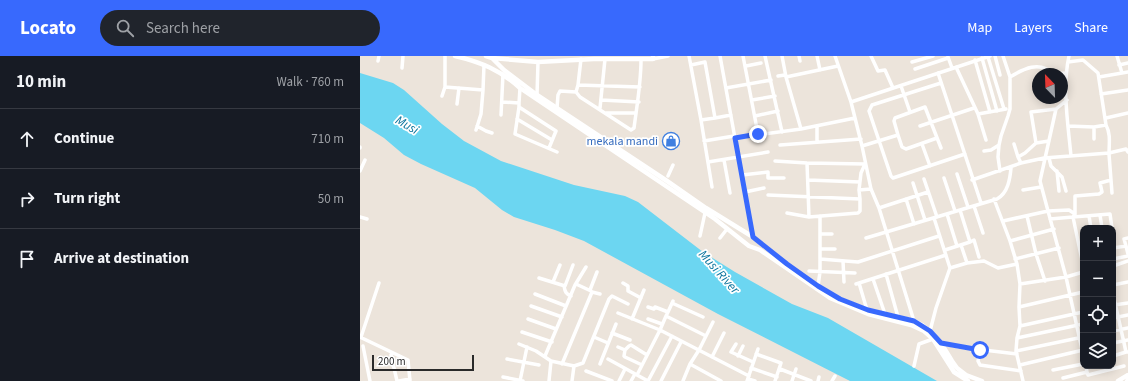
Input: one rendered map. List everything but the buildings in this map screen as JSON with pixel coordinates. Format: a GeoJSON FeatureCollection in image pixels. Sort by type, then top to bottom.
{"type":"FeatureCollection","features":[{"type":"Feature","properties":{"kind":"street"},"geometry":{"type":"LineString","coordinates":[[378,61],[379,56]]}},
{"type":"Feature","properties":{"kind":"street"},"geometry":{"type":"LineString","coordinates":[[402,68],[403,56]]}},
{"type":"Feature","properties":{"kind":"street"},"geometry":{"type":"LineString","coordinates":[[442,96],[445,87],[445,56]]}},
{"type":"Feature","properties":{"kind":"street"},"geometry":{"type":"LineString","coordinates":[[455,56],[486,66],[504,74],[520,88],[705,213],[745,243],[760,250],[840,299],[868,310],[914,321],[930,331],[954,372],[968,381]]}},
{"type":"Feature","properties":{"kind":"street"},"geometry":{"type":"LineString","coordinates":[[488,57],[526,58],[538,62],[563,58],[581,60],[594,57],[605,59],[641,60],[653,57],[668,56]]}},
{"type":"Feature","properties":{"kind":"street"},"geometry":{"type":"LineString","coordinates":[[689,56],[712,187]]}},
{"type":"Feature","properties":{"kind":"street"},"geometry":{"type":"LineString","coordinates":[[720,56],[753,237]]}},
{"type":"Feature","properties":{"kind":"street"},"geometry":{"type":"LineString","coordinates":[[744,56],[758,134]]}},
{"type":"Feature","properties":{"kind":"street"},"geometry":{"type":"LineString","coordinates":[[765,56],[782,132]]}},
{"type":"Feature","properties":{"kind":"street"},"geometry":{"type":"LineString","coordinates":[[782,56],[801,129]]}},
{"type":"Feature","properties":{"kind":"street"},"geometry":{"type":"LineString","coordinates":[[817,56],[820,70]]}},
{"type":"Feature","properties":{"kind":"street"},"geometry":{"type":"LineString","coordinates":[[835,56],[851,102],[861,139],[871,189],[879,208],[891,251],[914,321]]}},
{"type":"Feature","properties":{"kind":"street"},"geometry":{"type":"LineString","coordinates":[[871,56],[878,71],[885,70],[893,88]]}},
{"type":"Feature","properties":{"kind":"street"},"geometry":{"type":"LineString","coordinates":[[912,62],[933,56]]}},
{"type":"Feature","properties":{"kind":"street"},"geometry":{"type":"LineString","coordinates":[[995,56],[1000,75]]}},
{"type":"Feature","properties":{"kind":"street"},"geometry":{"type":"LineString","coordinates":[[1000,171],[998,157],[999,145],[1010,109],[1010,77],[1004,56]]}},
{"type":"Feature","properties":{"kind":"street"},"geometry":{"type":"LineString","coordinates":[[1067,68],[1069,56]]}},
{"type":"Feature","properties":{"kind":"street"},"geometry":{"type":"LineString","coordinates":[[1117,56],[1122,73]]}},
{"type":"Feature","properties":{"kind":"street"},"geometry":{"type":"LineString","coordinates":[[486,66],[491,64],[488,57]]}},
{"type":"Feature","properties":{"kind":"street"},"geometry":{"type":"LineString","coordinates":[[488,57],[537,95],[706,208],[753,237],[815,289],[846,306],[924,331],[941,343],[957,368],[966,375],[982,381]]}},
{"type":"Feature","properties":{"kind":"street"},"geometry":{"type":"LineString","coordinates":[[915,69],[948,57],[978,114],[986,140]]}},
{"type":"Feature","properties":{"kind":"street"},"geometry":{"type":"LineString","coordinates":[[851,102],[938,74],[983,57]]}},
{"type":"Feature","properties":{"kind":"street"},"geometry":{"type":"LineString","coordinates":[[983,57],[1004,110]]}},
{"type":"Feature","properties":{"kind":"street"},"geometry":{"type":"LineString","coordinates":[[983,57],[997,111]]}},
{"type":"Feature","properties":{"kind":"street"},"geometry":{"type":"LineString","coordinates":[[983,57],[990,112]]}},
{"type":"Feature","properties":{"kind":"street"},"geometry":{"type":"LineString","coordinates":[[600,108],[605,59]]}},
{"type":"Feature","properties":{"kind":"street"},"geometry":{"type":"LineString","coordinates":[[576,92],[581,60]]}},
{"type":"Feature","properties":{"kind":"street"},"geometry":{"type":"LineString","coordinates":[[557,108],[558,95],[560,91],[576,92],[580,97],[600,108],[631,130],[634,128],[638,102],[641,60]]}},
{"type":"Feature","properties":{"kind":"street"},"geometry":{"type":"LineString","coordinates":[[1068,62],[1083,60],[1098,73],[1106,125],[1110,140],[1109,153],[1112,193]]}},
{"type":"Feature","properties":{"kind":"street"},"geometry":{"type":"LineString","coordinates":[[537,95],[538,62]]}},
{"type":"Feature","properties":{"kind":"street"},"geometry":{"type":"LineString","coordinates":[[691,65],[705,62],[715,118]]}},
{"type":"Feature","properties":{"kind":"street"},"geometry":{"type":"LineString","coordinates":[[746,66],[761,63]]}},
{"type":"Feature","properties":{"kind":"street"},"geometry":{"type":"LineString","coordinates":[[1119,65],[1128,64]]}},
{"type":"Feature","properties":{"kind":"street"},"geometry":{"type":"LineString","coordinates":[[486,66],[481,114],[477,128],[492,132]]}},
{"type":"Feature","properties":{"kind":"street"},"geometry":{"type":"LineString","coordinates":[[778,76],[786,76],[838,66]]}},
{"type":"Feature","properties":{"kind":"street"},"geometry":{"type":"LineString","coordinates":[[1010,77],[1022,70],[1040,66],[1046,68]]}},
{"type":"Feature","properties":{"kind":"street"},"geometry":{"type":"LineString","coordinates":[[1099,78],[1128,72]]}},
{"type":"Feature","properties":{"kind":"street"},"geometry":{"type":"LineString","coordinates":[[501,115],[504,74]]}},
{"type":"Feature","properties":{"kind":"street"},"geometry":{"type":"LineString","coordinates":[[938,74],[953,116],[972,180],[981,203]]}},
{"type":"Feature","properties":{"kind":"street"},"geometry":{"type":"LineString","coordinates":[[726,88],[771,80]]}},
{"type":"Feature","properties":{"kind":"street"},"geometry":{"type":"LineString","coordinates":[[941,83],[870,107],[869,111],[893,178],[965,154]]}},
{"type":"Feature","properties":{"kind":"street"},"geometry":{"type":"LineString","coordinates":[[578,85],[640,87]]}},
{"type":"Feature","properties":{"kind":"street"},"geometry":{"type":"LineString","coordinates":[[901,86],[910,112]]}},
{"type":"Feature","properties":{"kind":"street"},"geometry":{"type":"LineString","coordinates":[[445,87],[483,90]]}},
{"type":"Feature","properties":{"kind":"street"},"geometry":{"type":"LineString","coordinates":[[457,104],[459,88]]}},
{"type":"Feature","properties":{"kind":"street"},"geometry":{"type":"LineString","coordinates":[[520,88],[515,134],[557,152]]}},
{"type":"Feature","properties":{"kind":"street"},"geometry":{"type":"LineString","coordinates":[[1101,94],[1128,90]]}},
{"type":"Feature","properties":{"kind":"street"},"geometry":{"type":"LineString","coordinates":[[752,100],[775,96]]}},
{"type":"Feature","properties":{"kind":"street"},"geometry":{"type":"LineString","coordinates":[[601,100],[638,102]]}},
{"type":"Feature","properties":{"kind":"street"},"geometry":{"type":"LineString","coordinates":[[502,102],[519,105],[556,131],[549,148]]}},
{"type":"Feature","properties":{"kind":"street"},"geometry":{"type":"LineString","coordinates":[[1036,143],[1031,112],[1056,109],[1062,104]]}},
{"type":"Feature","properties":{"kind":"street"},"geometry":{"type":"LineString","coordinates":[[1067,104],[1071,156]]}},
{"type":"Feature","properties":{"kind":"street"},"geometry":{"type":"LineString","coordinates":[[937,138],[906,149],[903,148],[894,120],[897,117],[925,108],[931,122],[941,148]]}},
{"type":"Feature","properties":{"kind":"street"},"geometry":{"type":"LineString","coordinates":[[920,126],[974,108]]}},
{"type":"Feature","properties":{"kind":"street"},"geometry":{"type":"LineString","coordinates":[[978,114],[1010,109]]}},
{"type":"Feature","properties":{"kind":"street"},"geometry":{"type":"LineString","coordinates":[[1056,109],[1040,181],[1059,248],[1080,335]]}},
{"type":"Feature","properties":{"kind":"street"},"geometry":{"type":"LineString","coordinates":[[755,116],[778,111]]}},
{"type":"Feature","properties":{"kind":"street"},"geometry":{"type":"LineString","coordinates":[[605,112],[636,113]]}},
{"type":"Feature","properties":{"kind":"street"},"geometry":{"type":"LineString","coordinates":[[1106,118],[1128,114]]}},
{"type":"Feature","properties":{"kind":"street"},"geometry":{"type":"LineString","coordinates":[[701,120],[731,115]]}},
{"type":"Feature","properties":{"kind":"street"},"geometry":{"type":"LineString","coordinates":[[704,141],[782,132],[855,118]]}},
{"type":"Feature","properties":{"kind":"street"},"geometry":{"type":"LineString","coordinates":[[517,119],[552,140]]}},
{"type":"Feature","properties":{"kind":"street"},"geometry":{"type":"LineString","coordinates":[[1068,126],[1106,125]]}},
{"type":"Feature","properties":{"kind":"street"},"geometry":{"type":"LineString","coordinates":[[817,126],[817,142]]}},
{"type":"Feature","properties":{"kind":"street"},"geometry":{"type":"LineString","coordinates":[[1094,126],[1094,140]]}},
{"type":"Feature","properties":{"kind":"street"},"geometry":{"type":"LineString","coordinates":[[862,146],[898,135]]}},
{"type":"Feature","properties":{"kind":"street"},"geometry":{"type":"LineString","coordinates":[[780,145],[861,139]]}},
{"type":"Feature","properties":{"kind":"street"},"geometry":{"type":"LineString","coordinates":[[1018,157],[1036,143],[1049,141]]}},
{"type":"Feature","properties":{"kind":"street"},"geometry":{"type":"LineString","coordinates":[[922,144],[930,166]]}},
{"type":"Feature","properties":{"kind":"street"},"geometry":{"type":"LineString","coordinates":[[1014,144],[1021,164]]}},
{"type":"Feature","properties":{"kind":"street"},"geometry":{"type":"LineString","coordinates":[[984,151],[991,150],[999,145]]}},
{"type":"Feature","properties":{"kind":"street"},"geometry":{"type":"LineString","coordinates":[[972,180],[1044,158],[1109,153],[1126,149],[1128,152]]}},
{"type":"Feature","properties":{"kind":"street"},"geometry":{"type":"LineString","coordinates":[[708,162],[768,152]]}},
{"type":"Feature","properties":{"kind":"street"},"geometry":{"type":"LineString","coordinates":[[1049,158],[1052,166],[1064,180],[1066,191]]}},
{"type":"Feature","properties":{"kind":"street"},"geometry":{"type":"LineString","coordinates":[[360,171],[365,160]]}},
{"type":"Feature","properties":{"kind":"street"},"geometry":{"type":"LineString","coordinates":[[724,160],[730,193]]}},
{"type":"Feature","properties":{"kind":"street"},"geometry":{"type":"LineString","coordinates":[[775,161],[865,164]]}},
{"type":"Feature","properties":{"kind":"street"},"geometry":{"type":"LineString","coordinates":[[807,163],[810,217]]}},
{"type":"Feature","properties":{"kind":"street"},"geometry":{"type":"LineString","coordinates":[[787,213],[810,217],[858,213],[860,211],[861,172],[865,164]]}},
{"type":"Feature","properties":{"kind":"street"},"geometry":{"type":"LineString","coordinates":[[668,176],[672,165]]}},
{"type":"Feature","properties":{"kind":"street"},"geometry":{"type":"LineString","coordinates":[[866,238],[997,199],[1003,194],[1009,183],[1011,168]]}},
{"type":"Feature","properties":{"kind":"street"},"geometry":{"type":"LineString","coordinates":[[742,175],[768,172],[768,178],[784,178]]}},
{"type":"Feature","properties":{"kind":"street"},"geometry":{"type":"LineString","coordinates":[[1057,172],[1059,191]]}},
{"type":"Feature","properties":{"kind":"street"},"geometry":{"type":"LineString","coordinates":[[957,174],[968,207]]}},
{"type":"Feature","properties":{"kind":"street"},"geometry":{"type":"LineString","coordinates":[[944,178],[955,211]]}},
{"type":"Feature","properties":{"kind":"street"},"geometry":{"type":"LineString","coordinates":[[924,179],[939,236],[950,268],[936,308],[930,331]]}},
{"type":"Feature","properties":{"kind":"street"},"geometry":{"type":"LineString","coordinates":[[808,180],[860,182]]}},
{"type":"Feature","properties":{"kind":"street"},"geometry":{"type":"LineString","coordinates":[[1080,242],[1074,215],[1075,196],[1099,194],[1102,192],[1100,182],[1111,180]]}},
{"type":"Feature","properties":{"kind":"street"},"geometry":{"type":"LineString","coordinates":[[913,183],[925,220]]}},
{"type":"Feature","properties":{"kind":"street"},"geometry":{"type":"LineString","coordinates":[[1023,190],[1041,187]]}},
{"type":"Feature","properties":{"kind":"street"},"geometry":{"type":"LineString","coordinates":[[745,192],[764,188]]}},
{"type":"Feature","properties":{"kind":"street"},"geometry":{"type":"LineString","coordinates":[[860,190],[871,189]]}},
{"type":"Feature","properties":{"kind":"street"},"geometry":{"type":"LineString","coordinates":[[879,208],[928,192]]}},
{"type":"Feature","properties":{"kind":"street"},"geometry":{"type":"LineString","coordinates":[[768,195],[860,199]]}},
{"type":"Feature","properties":{"kind":"street"},"geometry":{"type":"LineString","coordinates":[[994,199],[1017,264],[1020,284],[1020,326],[1017,338],[1017,352],[1023,381]]}},
{"type":"Feature","properties":{"kind":"street"},"geometry":{"type":"LineString","coordinates":[[906,200],[914,224]]}},
{"type":"Feature","properties":{"kind":"street"},"geometry":{"type":"LineString","coordinates":[[974,206],[983,233]]}},
{"type":"Feature","properties":{"kind":"street"},"geometry":{"type":"LineString","coordinates":[[960,210],[970,242]]}},
{"type":"Feature","properties":{"kind":"street"},"geometry":{"type":"LineString","coordinates":[[1003,221],[1048,211],[1069,210],[1074,215]]}},
{"type":"Feature","properties":{"kind":"street"},"geometry":{"type":"LineString","coordinates":[[700,236],[705,213]]}},
{"type":"Feature","properties":{"kind":"street"},"geometry":{"type":"LineString","coordinates":[[947,214],[967,263]]}},
{"type":"Feature","properties":{"kind":"street"},"geometry":{"type":"LineString","coordinates":[[1050,220],[1074,215],[1089,216],[1110,214],[1112,225]]}},
{"type":"Feature","properties":{"kind":"street"},"geometry":{"type":"LineString","coordinates":[[1100,215],[1102,225]]}},
{"type":"Feature","properties":{"kind":"street"},"geometry":{"type":"LineString","coordinates":[[818,286],[820,272],[820,216]]}},
{"type":"Feature","properties":{"kind":"street"},"geometry":{"type":"LineString","coordinates":[[1027,216],[1036,254],[1045,281]]}},
{"type":"Feature","properties":{"kind":"street"},"geometry":{"type":"LineString","coordinates":[[1089,216],[1090,225]]}},
{"type":"Feature","properties":{"kind":"street"},"geometry":{"type":"LineString","coordinates":[[360,217],[367,219]]}},
{"type":"Feature","properties":{"kind":"street"},"geometry":{"type":"LineString","coordinates":[[720,238],[727,229]]}},
{"type":"Feature","properties":{"kind":"street"},"geometry":{"type":"LineString","coordinates":[[1010,241],[1054,229]]}},
{"type":"Feature","properties":{"kind":"street"},"geometry":{"type":"LineString","coordinates":[[820,234],[832,234]]}},
{"type":"Feature","properties":{"kind":"street"},"geometry":{"type":"LineString","coordinates":[[820,259],[858,262],[939,236]]}},
{"type":"Feature","properties":{"kind":"street"},"geometry":{"type":"LineString","coordinates":[[1116,258],[1128,255],[1124,239],[1128,238]]}},
{"type":"Feature","properties":{"kind":"street"},"geometry":{"type":"LineString","coordinates":[[945,250],[974,240],[979,257]]}},
{"type":"Feature","properties":{"kind":"street"},"geometry":{"type":"LineString","coordinates":[[1116,248],[1126,246]]}},
{"type":"Feature","properties":{"kind":"street"},"geometry":{"type":"LineString","coordinates":[[1015,260],[1059,248]]}},
{"type":"Feature","properties":{"kind":"street"},"geometry":{"type":"LineString","coordinates":[[820,249],[835,249]]}},
{"type":"Feature","properties":{"kind":"street"},"geometry":{"type":"LineString","coordinates":[[868,310],[858,284],[946,255]]}},
{"type":"Feature","properties":{"kind":"street"},"geometry":{"type":"LineString","coordinates":[[843,261],[844,282]]}},
{"type":"Feature","properties":{"kind":"street"},"geometry":{"type":"LineString","coordinates":[[950,268],[967,263],[984,261],[998,268],[1017,264]]}},
{"type":"Feature","properties":{"kind":"street"},"geometry":{"type":"LineString","coordinates":[[1116,265],[1128,261]]}},
{"type":"Feature","properties":{"kind":"street"},"geometry":{"type":"LineString","coordinates":[[553,282],[560,265]]}},
{"type":"Feature","properties":{"kind":"street"},"geometry":{"type":"LineString","coordinates":[[571,296],[567,294],[564,286],[573,265]]}},
{"type":"Feature","properties":{"kind":"street"},"geometry":{"type":"LineString","coordinates":[[545,356],[576,284],[586,267]]}},
{"type":"Feature","properties":{"kind":"street"},"geometry":{"type":"LineString","coordinates":[[809,271],[855,273]]}},
{"type":"Feature","properties":{"kind":"street"},"geometry":{"type":"LineString","coordinates":[[562,364],[597,272]]}},
{"type":"Feature","properties":{"kind":"street"},"geometry":{"type":"LineString","coordinates":[[1020,284],[1045,281],[1080,273]]}},
{"type":"Feature","properties":{"kind":"street"},"geometry":{"type":"LineString","coordinates":[[886,274],[898,317]]}},
{"type":"Feature","properties":{"kind":"street"},"geometry":{"type":"LineString","coordinates":[[539,278],[564,286]]}},
{"type":"Feature","properties":{"kind":"street"},"geometry":{"type":"LineString","coordinates":[[873,279],[885,314]]}},
{"type":"Feature","properties":{"kind":"street"},"geometry":{"type":"LineString","coordinates":[[1116,284],[1128,282]]}},
{"type":"Feature","properties":{"kind":"street"},"geometry":{"type":"LineString","coordinates":[[379,283],[361,337],[408,360],[410,380],[398,381],[391,355]]}},
{"type":"Feature","properties":{"kind":"street"},"geometry":{"type":"LineString","coordinates":[[623,283],[628,286],[628,291],[641,298]]}},
{"type":"Feature","properties":{"kind":"street"},"geometry":{"type":"LineString","coordinates":[[576,284],[600,294]]}},
{"type":"Feature","properties":{"kind":"street"},"geometry":{"type":"LineString","coordinates":[[632,319],[644,290]]}},
{"type":"Feature","properties":{"kind":"street"},"geometry":{"type":"LineString","coordinates":[[1019,306],[1080,293]]}},
{"type":"Feature","properties":{"kind":"street"},"geometry":{"type":"LineString","coordinates":[[534,294],[566,306]]}},
{"type":"Feature","properties":{"kind":"street"},"geometry":{"type":"LineString","coordinates":[[518,344],[545,356],[551,361],[574,366],[583,363],[609,299],[612,296],[628,304]]}},
{"type":"Feature","properties":{"kind":"street"},"geometry":{"type":"LineString","coordinates":[[631,381],[642,365],[660,330],[672,302],[703,317]]}},
{"type":"Feature","properties":{"kind":"street"},"geometry":{"type":"LineString","coordinates":[[1116,306],[1128,303]]}},
{"type":"Feature","properties":{"kind":"street"},"geometry":{"type":"LineString","coordinates":[[531,306],[562,317]]}},
{"type":"Feature","properties":{"kind":"street"},"geometry":{"type":"LineString","coordinates":[[648,307],[654,309],[655,307],[706,336]]}},
{"type":"Feature","properties":{"kind":"street"},"geometry":{"type":"LineString","coordinates":[[1116,312],[1121,330],[1126,341],[1127,352],[1116,355]]}},
{"type":"Feature","properties":{"kind":"street"},"geometry":{"type":"LineString","coordinates":[[618,313],[660,330],[755,381]]}},
{"type":"Feature","properties":{"kind":"street"},"geometry":{"type":"LineString","coordinates":[[1020,326],[1080,313]]}},
{"type":"Feature","properties":{"kind":"street"},"geometry":{"type":"LineString","coordinates":[[1118,317],[1128,315]]}},
{"type":"Feature","properties":{"kind":"street"},"geometry":{"type":"LineString","coordinates":[[528,319],[556,329]]}},
{"type":"Feature","properties":{"kind":"street"},"geometry":{"type":"LineString","coordinates":[[648,319],[662,324]]}},
{"type":"Feature","properties":{"kind":"street"},"geometry":{"type":"LineString","coordinates":[[684,380],[690,364],[713,322]]}},
{"type":"Feature","properties":{"kind":"street"},"geometry":{"type":"LineString","coordinates":[[600,364],[616,324]]}},
{"type":"Feature","properties":{"kind":"street"},"geometry":{"type":"LineString","coordinates":[[1017,338],[1080,324]]}},
{"type":"Feature","properties":{"kind":"street"},"geometry":{"type":"LineString","coordinates":[[1116,331],[1128,328]]}},
{"type":"Feature","properties":{"kind":"street"},"geometry":{"type":"LineString","coordinates":[[522,332],[552,342]]}},
{"type":"Feature","properties":{"kind":"street"},"geometry":{"type":"LineString","coordinates":[[612,333],[630,340]]}},
{"type":"Feature","properties":{"kind":"street"},"geometry":{"type":"LineString","coordinates":[[712,357],[724,333]]}},
{"type":"Feature","properties":{"kind":"street"},"geometry":{"type":"LineString","coordinates":[[608,359],[647,381],[672,336]]}},
{"type":"Feature","properties":{"kind":"street"},"geometry":{"type":"LineString","coordinates":[[594,337],[608,343]]}},
{"type":"Feature","properties":{"kind":"street"},"geometry":{"type":"LineString","coordinates":[[914,366],[919,344],[935,338]]}},
{"type":"Feature","properties":{"kind":"street"},"geometry":{"type":"LineString","coordinates":[[941,343],[980,350],[1017,352],[1080,338]]}},
{"type":"Feature","properties":{"kind":"street"},"geometry":{"type":"LineString","coordinates":[[1116,343],[1126,341]]}},
{"type":"Feature","properties":{"kind":"street"},"geometry":{"type":"LineString","coordinates":[[661,381],[681,342]]}},
{"type":"Feature","properties":{"kind":"street"},"geometry":{"type":"LineString","coordinates":[[736,344],[731,352],[753,362]]}},
{"type":"Feature","properties":{"kind":"street"},"geometry":{"type":"LineString","coordinates":[[642,365],[625,357],[624,354],[626,350],[631,345],[647,355]]}},
{"type":"Feature","properties":{"kind":"street"},"geometry":{"type":"LineString","coordinates":[[363,346],[370,381]]}},
{"type":"Feature","properties":{"kind":"street"},"geometry":{"type":"LineString","coordinates":[[738,356],[742,346]]}},
{"type":"Feature","properties":{"kind":"street"},"geometry":{"type":"LineString","coordinates":[[503,377],[521,381],[527,347]]}},
{"type":"Feature","properties":{"kind":"street"},"geometry":{"type":"LineString","coordinates":[[618,347],[626,350]]}},
{"type":"Feature","properties":{"kind":"street"},"geometry":{"type":"LineString","coordinates":[[748,378],[758,349]]}},
{"type":"Feature","properties":{"kind":"street"},"geometry":{"type":"LineString","coordinates":[[980,350],[978,362],[980,365],[1021,371]]}},
{"type":"Feature","properties":{"kind":"street"},"geometry":{"type":"LineString","coordinates":[[1020,365],[1080,352]]}},
{"type":"Feature","properties":{"kind":"street"},"geometry":{"type":"LineString","coordinates":[[751,368],[776,379],[780,369],[781,363],[756,354]]}},
{"type":"Feature","properties":{"kind":"street"},"geometry":{"type":"LineString","coordinates":[[507,359],[539,365]]}},
{"type":"Feature","properties":{"kind":"street"},"geometry":{"type":"LineString","coordinates":[[549,381],[551,361]]}},
{"type":"Feature","properties":{"kind":"street"},"geometry":{"type":"LineString","coordinates":[[690,364],[721,381]]}},
{"type":"Feature","properties":{"kind":"street"},"geometry":{"type":"LineString","coordinates":[[1053,370],[1080,365]]}},
{"type":"Feature","properties":{"kind":"street"},"geometry":{"type":"LineString","coordinates":[[572,381],[574,366]]}},
{"type":"Feature","properties":{"kind":"street"},"geometry":{"type":"LineString","coordinates":[[1063,378],[1124,366]]}},
{"type":"Feature","properties":{"kind":"street"},"geometry":{"type":"LineString","coordinates":[[619,381],[625,369]]}},
{"type":"Feature","properties":{"kind":"street"},"geometry":{"type":"LineString","coordinates":[[780,369],[811,381]]}},
{"type":"Feature","properties":{"kind":"street"},"geometry":{"type":"LineString","coordinates":[[792,381],[796,369]]}},
{"type":"Feature","properties":{"kind":"street"},"geometry":{"type":"LineString","coordinates":[[1087,369],[1090,381]]}},
{"type":"Feature","properties":{"kind":"street"},"geometry":{"type":"LineString","coordinates":[[586,371],[612,381]]}},
{"type":"Feature","properties":{"kind":"street"},"geometry":{"type":"LineString","coordinates":[[1118,381],[1128,375]]}},
{"type":"Feature","properties":{"kind":"street"},"geometry":{"type":"LineString","coordinates":[[832,381],[834,376]]}},
{"type":"Feature","properties":{"kind":"water"},"geometry":{"type":"Polygon","coordinates":[[[360,73],[393,83],[404,90],[442,124],[464,141],[501,161],[574,185],[625,196],[638,202],[703,252],[735,272],[792,304],[828,318],[937,381],[850,381],[718,314],[584,241],[514,217],[502,210],[475,188],[404,155],[384,138],[360,123],[360,73]]]}},
{"type":"Feature","properties":{"kind":"place","name":"mekala mandi"},"geometry":{"type":"Point","coordinates":[671,141]}},
{"type":"Feature","properties":{"kind":"route"},"geometry":{"type":"LineString","coordinates":[[758,134],[735,138],[753,237],[787,264],[818,286],[840,299],[868,310],[914,321],[930,331],[941,343],[980,350]]}},
{"type":"Feature","properties":{"kind":"water label","name":"Musi"},"geometry":{"type":"Point","coordinates":[407,125]}},
{"type":"Feature","properties":{"kind":"water label","name":"Musi River"},"geometry":{"type":"Point","coordinates":[719,272]}}]}
